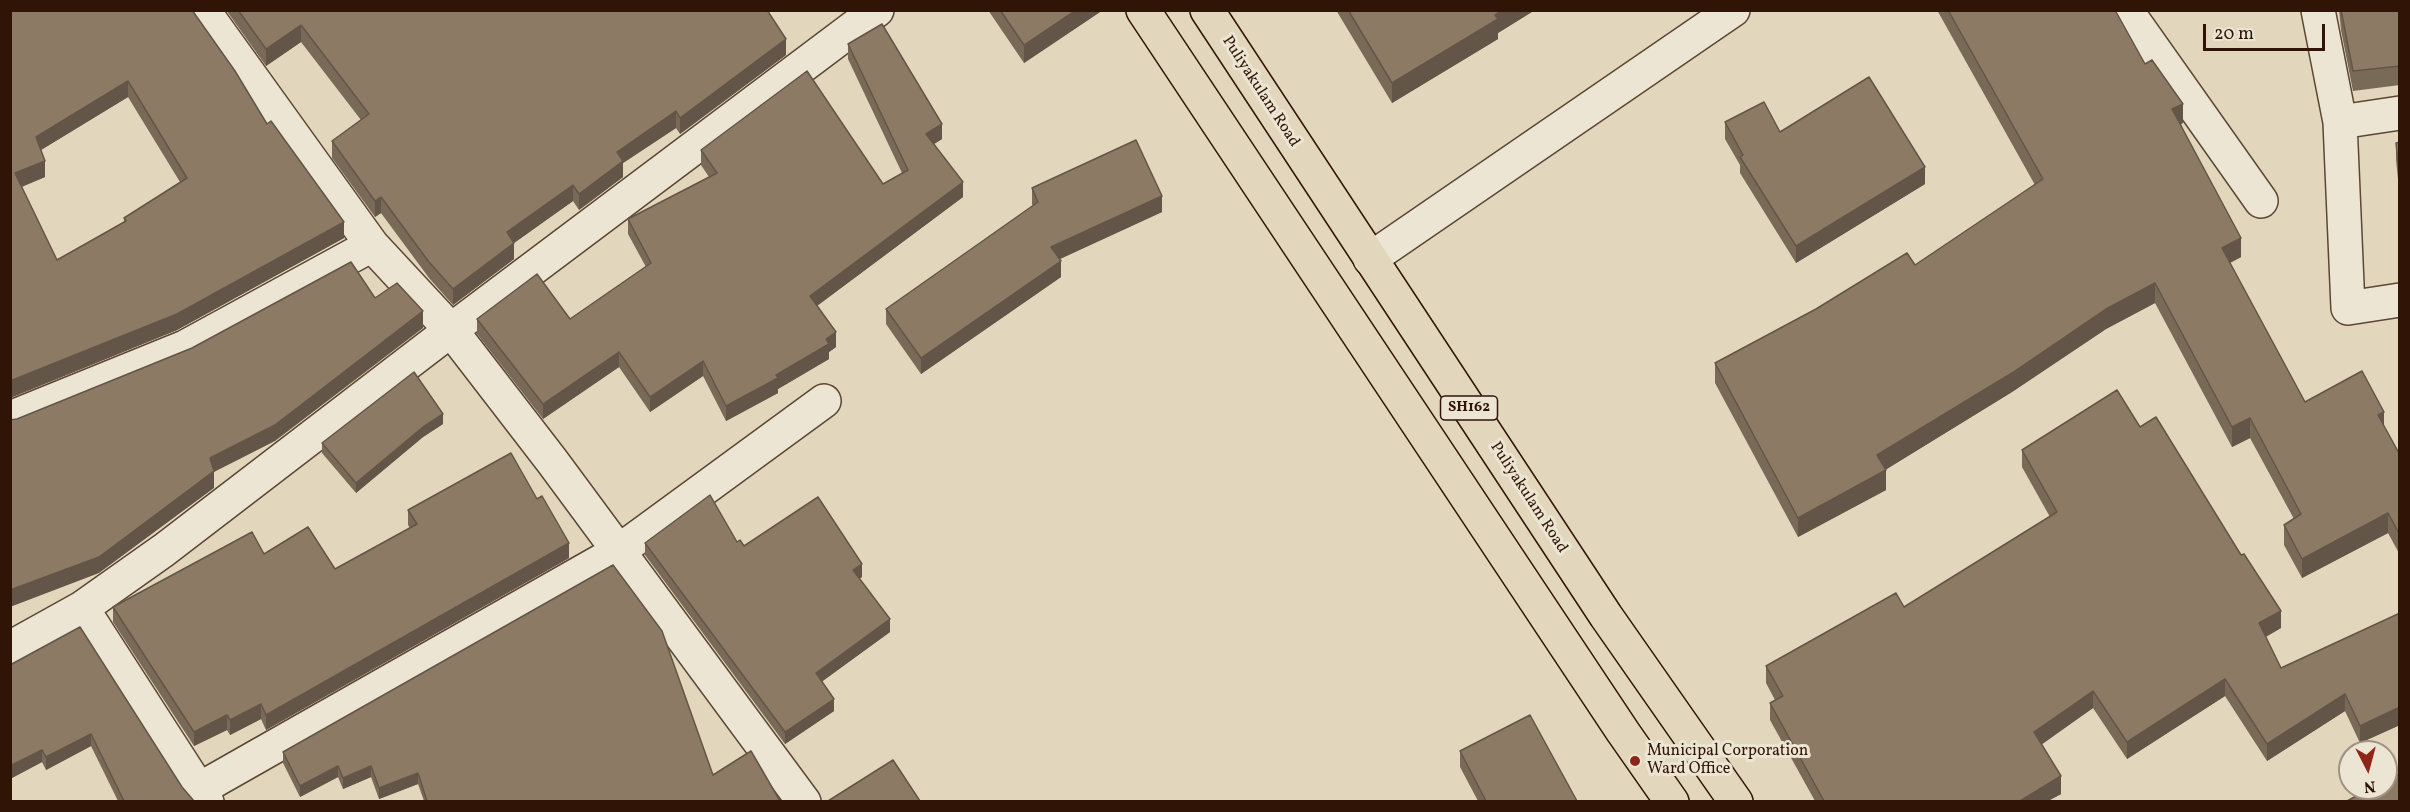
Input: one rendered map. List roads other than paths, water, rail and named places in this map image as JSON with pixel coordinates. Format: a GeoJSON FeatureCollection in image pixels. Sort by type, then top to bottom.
{"type":"FeatureCollection","features":[{"type":"Feature","properties":{"kind":"main road","name":"SH162"},"geometry":{"type":"LineString","coordinates":[[1143,10],[1623,732],[1672,801]]}},
{"type":"Feature","properties":{"kind":"main road","name":"Puliyakulam Road"},"geometry":{"type":"LineString","coordinates":[[1207,10],[1606,616],[1736,801]]}},
{"type":"Feature","properties":{"kind":"street"},"geometry":{"type":"LineString","coordinates":[[203,10],[372,245],[451,330],[619,551],[804,801]]}},
{"type":"Feature","properties":{"kind":"street"},"geometry":{"type":"LineString","coordinates":[[10,648],[82,608],[165,550],[451,330],[877,10]]}},
{"type":"Feature","properties":{"kind":"street"},"geometry":{"type":"LineString","coordinates":[[1370,259],[1733,10]]}},
{"type":"Feature","properties":{"kind":"street"},"geometry":{"type":"LineString","coordinates":[[2126,10],[2261,201]]}},
{"type":"Feature","properties":{"kind":"street"},"geometry":{"type":"LineString","coordinates":[[2318,10],[2340,122],[2348,308],[2400,300]]}},
{"type":"Feature","properties":{"kind":"street"},"geometry":{"type":"LineString","coordinates":[[2340,122],[2400,113]]}},
{"type":"Feature","properties":{"kind":"street"},"geometry":{"type":"LineString","coordinates":[[10,418],[185,347],[372,245]]}},
{"type":"Feature","properties":{"kind":"street"},"geometry":{"type":"LineString","coordinates":[[82,608],[202,796],[619,551],[824,401]]}},
{"type":"Feature","properties":{"kind":"place","name":"Municipal Corporation Ward Office"},"geometry":{"type":"Point","coordinates":[1635,761]}}]}
